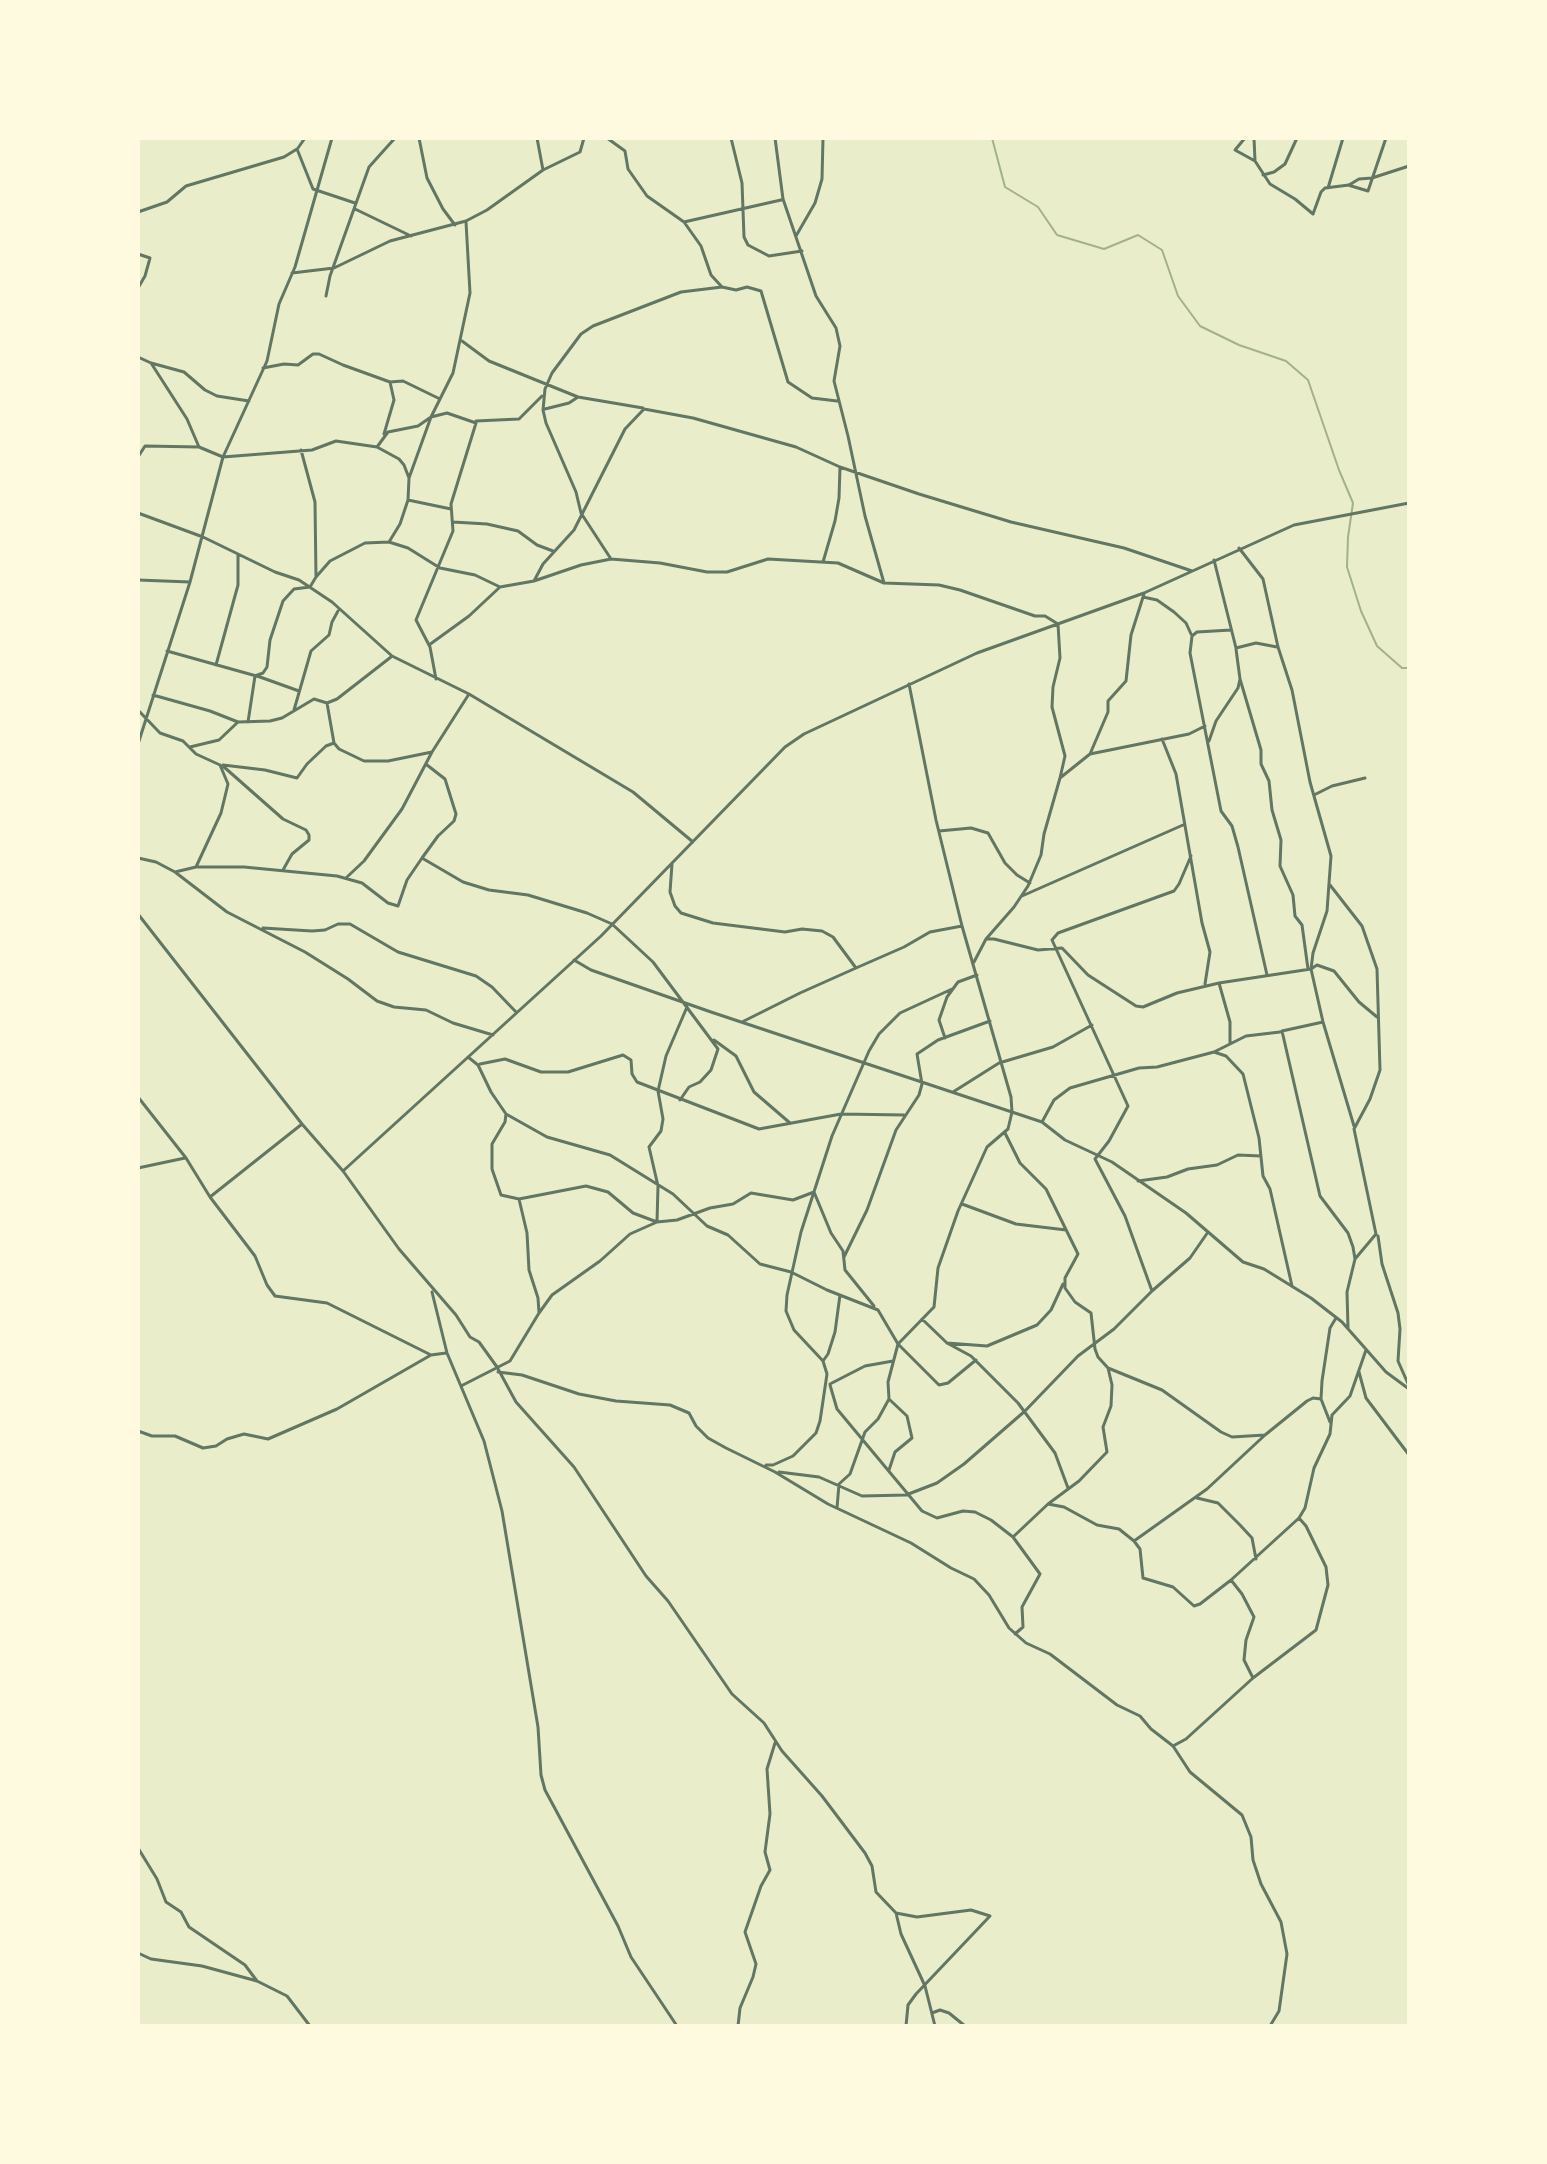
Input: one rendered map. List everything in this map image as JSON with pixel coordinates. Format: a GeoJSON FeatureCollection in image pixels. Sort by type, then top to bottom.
{"type":"FeatureCollection","features":[{"type":"Feature","properties":{"kind":"street"},"geometry":{"type":"LineString","coordinates":[[138,212],[167,202],[186,186],[284,157],[297,149],[305,138]]}},
{"type":"Feature","properties":{"kind":"street"},"geometry":{"type":"LineString","coordinates":[[138,744],[190,582],[223,457],[263,368],[279,304],[292,273],[332,138]]}},
{"type":"Feature","properties":{"kind":"street"},"geometry":{"type":"LineString","coordinates":[[326,296],[369,167],[395,138]]}},
{"type":"Feature","properties":{"kind":"street"},"geometry":{"type":"LineString","coordinates":[[419,138],[427,178],[455,225]]}},
{"type":"Feature","properties":{"kind":"street"},"geometry":{"type":"LineString","coordinates":[[537,138],[543,170]]}},
{"type":"Feature","properties":{"kind":"street"},"geometry":{"type":"LineString","coordinates":[[292,273],[334,268],[370,249],[466,221],[487,210],[543,170],[580,152],[584,138]]}},
{"type":"Feature","properties":{"kind":"street"},"geometry":{"type":"LineString","coordinates":[[607,138],[625,151],[628,169],[647,196],[684,222],[701,246],[711,275],[722,287]]}},
{"type":"Feature","properties":{"kind":"street"},"geometry":{"type":"LineString","coordinates":[[731,138],[742,183],[744,237],[748,245],[756,252],[778,257],[802,251]]}},
{"type":"Feature","properties":{"kind":"street"},"geometry":{"type":"LineString","coordinates":[[775,138],[783,199],[816,296],[836,328],[840,346],[834,381],[837,401],[884,583]]}},
{"type":"Feature","properties":{"kind":"street"},"geometry":{"type":"LineString","coordinates":[[796,236],[815,203],[822,179],[823,138]]}},
{"type":"Feature","properties":{"kind":"street"},"geometry":{"type":"LineString","coordinates":[[1245,138],[1235,150],[1255,161]]}},
{"type":"Feature","properties":{"kind":"street"},"geometry":{"type":"LineString","coordinates":[[1254,138],[1255,161],[1263,175],[1270,184],[1313,214],[1321,192],[1328,188],[1409,166]]}},
{"type":"Feature","properties":{"kind":"street"},"geometry":{"type":"LineString","coordinates":[[1263,175],[1285,164],[1297,138]]}},
{"type":"Feature","properties":{"kind":"street"},"geometry":{"type":"LineString","coordinates":[[1328,188],[1343,138]]}},
{"type":"Feature","properties":{"kind":"street"},"geometry":{"type":"LineString","coordinates":[[1348,185],[1366,191],[1386,138]]}},
{"type":"Feature","properties":{"kind":"street"},"geometry":{"type":"LineString","coordinates":[[297,149],[312,187],[411,236]]}},
{"type":"Feature","properties":{"kind":"street"},"geometry":{"type":"LineString","coordinates":[[684,222],[783,199]]}},
{"type":"Feature","properties":{"kind":"street"},"geometry":{"type":"LineString","coordinates":[[389,542],[400,524],[408,500],[409,478],[431,417],[453,373],[462,341],[471,266],[466,221]]}},
{"type":"Feature","properties":{"kind":"street"},"geometry":{"type":"LineString","coordinates":[[138,254],[150,258],[138,288]]}},
{"type":"Feature","properties":{"kind":"street"},"geometry":{"type":"LineString","coordinates":[[384,434],[418,426],[431,417],[447,413],[474,420],[519,419],[542,398],[547,384],[581,334],[593,326],[681,292],[722,287],[736,290],[747,287],[761,291],[788,382],[812,398],[837,401]]}},
{"type":"Feature","properties":{"kind":"street"},"geometry":{"type":"LineString","coordinates":[[462,341],[489,361],[578,397],[693,418],[791,445],[856,473],[1011,522],[1124,548],[1192,571]]}},
{"type":"Feature","properties":{"kind":"street"},"geometry":{"type":"LineString","coordinates":[[263,368],[298,365],[313,354],[319,354],[390,382],[403,381],[440,399]]}},
{"type":"Feature","properties":{"kind":"street"},"geometry":{"type":"LineString","coordinates":[[138,357],[184,372],[217,396],[249,401]]}},
{"type":"Feature","properties":{"kind":"street"},"geometry":{"type":"LineString","coordinates":[[151,363],[187,419],[199,447]]}},
{"type":"Feature","properties":{"kind":"street"},"geometry":{"type":"LineString","coordinates":[[377,447],[394,400],[390,382]]}},
{"type":"Feature","properties":{"kind":"street"},"geometry":{"type":"LineString","coordinates":[[545,389],[543,410],[558,454],[576,492],[581,513],[611,559]]}},
{"type":"Feature","properties":{"kind":"street"},"geometry":{"type":"LineString","coordinates":[[543,410],[569,403],[578,397]]}},
{"type":"Feature","properties":{"kind":"street"},"geometry":{"type":"LineString","coordinates":[[534,581],[553,551],[574,530],[625,429],[644,409]]}},
{"type":"Feature","properties":{"kind":"street"},"geometry":{"type":"LineString","coordinates":[[436,679],[429,645],[416,620],[453,531],[451,504],[476,425],[474,420]]}},
{"type":"Feature","properties":{"kind":"street"},"geometry":{"type":"LineString","coordinates":[[138,445],[199,447],[223,457],[312,450],[336,441],[377,447],[399,459],[409,478]]}},
{"type":"Feature","properties":{"kind":"street"},"geometry":{"type":"LineString","coordinates":[[138,457],[145,446]]}},
{"type":"Feature","properties":{"kind":"street"},"geometry":{"type":"LineString","coordinates":[[301,450],[315,502],[316,577]]}},
{"type":"Feature","properties":{"kind":"street"},"geometry":{"type":"LineString","coordinates":[[823,562],[835,521],[840,467]]}},
{"type":"Feature","properties":{"kind":"street"},"geometry":{"type":"LineString","coordinates":[[408,500],[451,509]]}},
{"type":"Feature","properties":{"kind":"street"},"geometry":{"type":"LineString","coordinates":[[343,1171],[612,924],[785,747],[804,734],[977,653],[1144,595],[1239,548],[1294,525],[1409,503]]}},
{"type":"Feature","properties":{"kind":"street"},"geometry":{"type":"LineString","coordinates":[[138,513],[203,537],[275,572],[299,580],[392,656],[469,694],[633,792],[693,842]]}},
{"type":"Feature","properties":{"kind":"street"},"geometry":{"type":"LineString","coordinates":[[453,522],[487,524],[518,531],[537,545],[553,551]]}},
{"type":"Feature","properties":{"kind":"street"},"geometry":{"type":"LineString","coordinates":[[310,587],[330,561],[345,551],[365,543],[389,542],[408,548],[440,568],[475,575],[500,587]]}},
{"type":"Feature","properties":{"kind":"street"},"geometry":{"type":"LineString","coordinates":[[1239,548],[1263,579],[1331,856],[1327,911],[1310,969]]}},
{"type":"Feature","properties":{"kind":"street"},"geometry":{"type":"LineString","coordinates":[[216,665],[238,585],[238,554]]}},
{"type":"Feature","properties":{"kind":"street"},"geometry":{"type":"LineString","coordinates":[[429,645],[459,624],[500,587],[534,581],[581,565],[611,559],[660,563],[707,572],[727,572],[768,559],[838,563],[884,583],[949,587],[1035,616],[1045,616],[1058,624]]}},
{"type":"Feature","properties":{"kind":"street"},"geometry":{"type":"LineString","coordinates":[[1214,560],[1236,648],[1240,679],[1261,750],[1261,764],[1270,786],[1272,810],[1281,840],[1280,866],[1293,895],[1295,916],[1302,925],[1323,1022],[1354,1129],[1382,1264],[1398,1313],[1398,1361],[1409,1388]]}},
{"type":"Feature","properties":{"kind":"street"},"geometry":{"type":"LineString","coordinates":[[138,580],[190,582]]}},
{"type":"Feature","properties":{"kind":"street"},"geometry":{"type":"LineString","coordinates":[[255,676],[267,667],[270,640],[289,592],[310,587]]}},
{"type":"Feature","properties":{"kind":"street"},"geometry":{"type":"LineString","coordinates":[[1144,595],[1174,612],[1186,623],[1192,636],[1190,653],[1221,811],[1232,826],[1238,847],[1267,975]]}},
{"type":"Feature","properties":{"kind":"street"},"geometry":{"type":"LineString","coordinates":[[1090,754],[1108,712],[1108,701],[1129,676],[1131,635],[1144,595]]}},
{"type":"Feature","properties":{"kind":"street"},"geometry":{"type":"LineString","coordinates":[[294,710],[311,651],[329,635],[339,610]]}},
{"type":"Feature","properties":{"kind":"street"},"geometry":{"type":"LineString","coordinates":[[974,962],[986,939],[1022,896],[1041,855],[1065,756],[1052,707],[1060,658],[1058,624]]}},
{"type":"Feature","properties":{"kind":"street"},"geometry":{"type":"LineString","coordinates":[[1192,636],[1204,629],[1231,630]]}},
{"type":"Feature","properties":{"kind":"street"},"geometry":{"type":"LineString","coordinates":[[1236,648],[1256,643],[1278,647]]}},
{"type":"Feature","properties":{"kind":"street"},"geometry":{"type":"LineString","coordinates":[[167,651],[299,691]]}},
{"type":"Feature","properties":{"kind":"street"},"geometry":{"type":"LineString","coordinates":[[153,695],[238,722],[282,718],[314,699],[327,703],[392,656]]}},
{"type":"Feature","properties":{"kind":"street"},"geometry":{"type":"LineString","coordinates":[[248,722],[255,676]]}},
{"type":"Feature","properties":{"kind":"street"},"geometry":{"type":"LineString","coordinates":[[1209,745],[1216,721],[1238,688],[1240,679]]}},
{"type":"Feature","properties":{"kind":"street"},"geometry":{"type":"LineString","coordinates":[[837,1508],[839,1484],[850,1474],[861,1439],[878,1419],[889,1399],[888,1382],[898,1344],[934,1307],[938,1268],[961,1204],[987,1147],[1005,1133],[1012,1112],[1011,1097],[999,1063],[939,831],[909,684]]}},
{"type":"Feature","properties":{"kind":"street"},"geometry":{"type":"LineString","coordinates":[[347,878],[389,827],[469,694]]}},
{"type":"Feature","properties":{"kind":"street"},"geometry":{"type":"LineString","coordinates":[[327,703],[334,743],[339,749],[364,761],[388,761],[432,752]]}},
{"type":"Feature","properties":{"kind":"street"},"geometry":{"type":"LineString","coordinates":[[138,710],[160,733],[183,741],[196,754],[220,765],[283,819],[306,830],[309,840],[292,854],[283,871]]}},
{"type":"Feature","properties":{"kind":"street"},"geometry":{"type":"LineString","coordinates":[[189,747],[219,740],[238,722]]}},
{"type":"Feature","properties":{"kind":"street"},"geometry":{"type":"LineString","coordinates":[[1060,778],[1090,754],[1195,732],[1205,726]]}},
{"type":"Feature","properties":{"kind":"street"},"geometry":{"type":"LineString","coordinates":[[1162,739],[1176,774],[1206,945],[1210,952],[1204,986]]}},
{"type":"Feature","properties":{"kind":"street"},"geometry":{"type":"LineString","coordinates":[[220,765],[265,770],[297,778],[326,746],[334,743]]}},
{"type":"Feature","properties":{"kind":"street"},"geometry":{"type":"LineString","coordinates":[[196,867],[224,805],[228,784],[220,765]]}},
{"type":"Feature","properties":{"kind":"street"},"geometry":{"type":"LineString","coordinates":[[175,872],[196,867],[244,867],[347,878],[362,883],[388,903],[398,906],[407,880],[438,836],[454,821],[456,814],[445,779],[427,765]]}},
{"type":"Feature","properties":{"kind":"street"},"geometry":{"type":"LineString","coordinates":[[1314,795],[1332,786],[1365,778]]}},
{"type":"Feature","properties":{"kind":"street"},"geometry":{"type":"LineString","coordinates":[[1022,896],[1185,825]]}},
{"type":"Feature","properties":{"kind":"street"},"geometry":{"type":"LineString","coordinates":[[939,831],[971,828],[988,833],[1005,863],[1030,883]]}},
{"type":"Feature","properties":{"kind":"street"},"geometry":{"type":"LineString","coordinates":[[1152,1291],[1125,1216],[1095,1161],[1128,1106],[1052,940],[1058,933],[1174,891],[1191,856]]}},
{"type":"Feature","properties":{"kind":"street"},"geometry":{"type":"LineString","coordinates":[[138,858],[156,862],[175,872],[227,912],[348,979],[377,1001],[394,1007],[426,1010],[453,1023],[493,1035]]}},
{"type":"Feature","properties":{"kind":"street"},"geometry":{"type":"LineString","coordinates":[[422,858],[463,882],[489,890],[528,895],[612,924],[653,962],[718,1049],[711,1070],[700,1082],[689,1087],[680,1100]]}},
{"type":"Feature","properties":{"kind":"street"},"geometry":{"type":"LineString","coordinates":[[672,864],[670,892],[681,913],[713,923],[785,932],[802,929],[822,931],[833,937],[856,968]]}},
{"type":"Feature","properties":{"kind":"street"},"geometry":{"type":"LineString","coordinates":[[1330,885],[1362,926],[1376,962],[1380,1070],[1370,1099],[1354,1129]]}},
{"type":"Feature","properties":{"kind":"street"},"geometry":{"type":"LineString","coordinates":[[138,914],[302,1124],[343,1171],[382,1228],[456,1315],[470,1337],[479,1342],[516,1402],[574,1467],[646,1576],[674,1609],[732,1694],[759,1717],[865,1853],[872,1866],[876,1892],[896,1913],[901,1934],[925,1986],[935,2026]]}},
{"type":"Feature","properties":{"kind":"street"},"geometry":{"type":"LineString","coordinates":[[259,927],[312,931],[350,924],[398,952],[476,976],[492,987],[516,1012]]}},
{"type":"Feature","properties":{"kind":"street"},"geometry":{"type":"LineString","coordinates":[[742,1022],[930,932],[962,926]]}},
{"type":"Feature","properties":{"kind":"street"},"geometry":{"type":"LineString","coordinates":[[986,939],[1038,950],[1062,948],[1088,975],[1136,1006],[1143,1007],[1204,986],[1310,969],[1317,965],[1334,971],[1359,1002],[1377,1017]]}},
{"type":"Feature","properties":{"kind":"street"},"geometry":{"type":"LineString","coordinates":[[574,960],[591,970],[683,1002],[1042,1122],[1065,1140],[1098,1154],[1138,1181],[1209,1231],[1243,1262],[1264,1269],[1292,1286],[1348,1328],[1386,1372],[1409,1388]]}},
{"type":"Feature","properties":{"kind":"street"},"geometry":{"type":"LineString","coordinates":[[977,975],[900,1013],[889,1022],[869,1051],[841,1114],[814,1192],[787,1295],[789,1318],[801,1339],[823,1361],[837,1409],[906,1495],[929,1516],[937,1518],[963,1511],[975,1512],[991,1520],[1013,1537],[1040,1574],[1022,1607],[1023,1627],[1015,1634]]}},
{"type":"Feature","properties":{"kind":"street"},"geometry":{"type":"LineString","coordinates":[[1219,983],[1230,1022],[1230,1043]]}},
{"type":"Feature","properties":{"kind":"street"},"geometry":{"type":"LineString","coordinates":[[945,1038],[939,1020],[952,989]]}},
{"type":"Feature","properties":{"kind":"street"},"geometry":{"type":"LineString","coordinates":[[657,1222],[658,1186],[649,1154],[651,1142],[660,1133],[663,1119],[658,1091],[666,1056],[687,1006]]}},
{"type":"Feature","properties":{"kind":"street"},"geometry":{"type":"LineString","coordinates":[[844,1257],[867,1210],[896,1130],[916,1102],[922,1084],[917,1054],[945,1038],[990,1021]]}},
{"type":"Feature","properties":{"kind":"street"},"geometry":{"type":"LineString","coordinates":[[1042,1122],[1061,1093],[1114,1075],[1214,1052],[1246,1036],[1323,1022]]}},
{"type":"Feature","properties":{"kind":"street"},"geometry":{"type":"LineString","coordinates":[[953,1094],[957,1088],[999,1063],[1053,1047],[1092,1025]]}},
{"type":"Feature","properties":{"kind":"street"},"geometry":{"type":"LineString","coordinates":[[1282,1031],[1320,1196],[1348,1233],[1355,1259],[1347,1292],[1348,1328]]}},
{"type":"Feature","properties":{"kind":"street"},"geometry":{"type":"LineString","coordinates":[[714,1040],[736,1056],[754,1092],[791,1124]]}},
{"type":"Feature","properties":{"kind":"street"},"geometry":{"type":"LineString","coordinates":[[1214,1052],[1226,1056],[1243,1074],[1262,1156],[1263,1176],[1270,1189],[1292,1286]]}},
{"type":"Feature","properties":{"kind":"street"},"geometry":{"type":"LineString","coordinates":[[478,1065],[505,1059],[541,1072],[568,1072],[623,1055],[631,1060],[632,1074],[637,1082],[755,1129],[841,1114],[904,1115]]}},
{"type":"Feature","properties":{"kind":"street"},"geometry":{"type":"LineString","coordinates":[[468,1057],[478,1065],[506,1114],[547,1137],[610,1155],[673,1194],[707,1226],[728,1235],[760,1264],[791,1272],[878,1310]]}},
{"type":"Feature","properties":{"kind":"street"},"geometry":{"type":"LineString","coordinates":[[138,1097],[186,1158],[210,1197],[255,1256],[275,1296],[327,1303],[431,1355]]}},
{"type":"Feature","properties":{"kind":"street"},"geometry":{"type":"LineString","coordinates":[[506,1114],[505,1122],[492,1144],[492,1169],[501,1195],[519,1199],[586,1186],[608,1192],[633,1213],[657,1222]]}},
{"type":"Feature","properties":{"kind":"street"},"geometry":{"type":"LineString","coordinates":[[210,1197],[302,1124]]}},
{"type":"Feature","properties":{"kind":"street"},"geometry":{"type":"LineString","coordinates":[[947,1343],[987,1346],[1037,1325],[1051,1310],[1078,1254],[1046,1189],[1012,1153],[1005,1133]]}},
{"type":"Feature","properties":{"kind":"street"},"geometry":{"type":"LineString","coordinates":[[1138,1181],[1217,1165],[1238,1155],[1262,1156]]}},
{"type":"Feature","properties":{"kind":"street"},"geometry":{"type":"LineString","coordinates":[[138,1168],[186,1158]]}},
{"type":"Feature","properties":{"kind":"street"},"geometry":{"type":"LineString","coordinates":[[460,1386],[510,1361],[552,1295],[600,1261],[620,1242],[657,1222],[695,1216],[710,1208],[733,1204],[751,1193],[793,1200],[814,1192]]}},
{"type":"Feature","properties":{"kind":"street"},"geometry":{"type":"LineString","coordinates":[[814,1192],[844,1257],[850,1280],[878,1310],[898,1344],[922,1370],[943,1386],[976,1360]]}},
{"type":"Feature","properties":{"kind":"street"},"geometry":{"type":"LineString","coordinates":[[519,1199],[527,1233],[529,1270],[538,1298],[539,1313]]}},
{"type":"Feature","properties":{"kind":"street"},"geometry":{"type":"LineString","coordinates":[[961,1204],[1016,1224],[1066,1230]]}},
{"type":"Feature","properties":{"kind":"street"},"geometry":{"type":"LineString","coordinates":[[775,1472],[803,1473],[839,1484],[862,1496],[906,1495],[937,1483],[1025,1411],[1078,1356],[1190,1258],[1209,1231]]}},
{"type":"Feature","properties":{"kind":"street"},"geometry":{"type":"LineString","coordinates":[[1355,1259],[1371,1244],[1376,1232]]}},
{"type":"Feature","properties":{"kind":"street"},"geometry":{"type":"LineString","coordinates":[[1064,1283],[1069,1295],[1091,1313],[1094,1345],[1098,1357],[1108,1368],[1162,1390],[1227,1436],[1265,1435]]}},
{"type":"Feature","properties":{"kind":"street"},"geometry":{"type":"LineString","coordinates":[[432,1289],[447,1353],[484,1441],[502,1511],[538,1727],[545,1790],[618,1926],[631,1957],[677,2026]]}},
{"type":"Feature","properties":{"kind":"street"},"geometry":{"type":"LineString","coordinates":[[823,1361],[835,1332],[840,1295]]}},
{"type":"Feature","properties":{"kind":"street"},"geometry":{"type":"LineString","coordinates":[[1331,1426],[1321,1399],[1329,1334],[1336,1318]]}},
{"type":"Feature","properties":{"kind":"street"},"geometry":{"type":"LineString","coordinates":[[922,1319],[947,1343],[976,1360],[1025,1411],[1060,1463],[1068,1488]]}},
{"type":"Feature","properties":{"kind":"street"},"geometry":{"type":"LineString","coordinates":[[1048,1504],[1064,1507],[1097,1525],[1119,1529],[1140,1549],[1143,1578],[1173,1587],[1194,1606],[1200,1604],[1256,1559],[1299,1518],[1305,1508],[1314,1468],[1328,1441],[1332,1415],[1347,1400],[1366,1349]]}},
{"type":"Feature","properties":{"kind":"street"},"geometry":{"type":"LineString","coordinates":[[138,1431],[152,1436],[175,1436],[203,1448],[212,1448],[244,1434],[268,1439],[337,1409],[431,1355],[447,1353]]}},
{"type":"Feature","properties":{"kind":"street"},"geometry":{"type":"LineString","coordinates":[[828,1385],[865,1366],[895,1360]]}},
{"type":"Feature","properties":{"kind":"street"},"geometry":{"type":"LineString","coordinates":[[1013,1537],[1107,1452],[1104,1422],[1112,1395],[1108,1368]]}},
{"type":"Feature","properties":{"kind":"street"},"geometry":{"type":"LineString","coordinates":[[497,1370],[579,1394],[616,1401],[670,1405],[689,1413],[708,1438],[974,1579],[989,1595],[1015,1634],[1050,1654],[1117,1705],[1140,1716],[1173,1746],[1190,1772],[1242,1815],[1251,1837],[1253,1860],[1261,1884],[1281,1922],[1286,1967],[1279,2011],[1270,2026]]}},
{"type":"Feature","properties":{"kind":"street"},"geometry":{"type":"LineString","coordinates":[[1359,1372],[1366,1398],[1409,1455]]}},
{"type":"Feature","properties":{"kind":"street"},"geometry":{"type":"LineString","coordinates":[[762,1465],[783,1461],[806,1446],[816,1433],[828,1385]]}},
{"type":"Feature","properties":{"kind":"street"},"geometry":{"type":"LineString","coordinates":[[889,1399],[907,1416],[912,1440],[895,1452],[889,1470]]}},
{"type":"Feature","properties":{"kind":"street"},"geometry":{"type":"LineString","coordinates":[[1134,1541],[1195,1498],[1307,1401],[1321,1399]]}},
{"type":"Feature","properties":{"kind":"street"},"geometry":{"type":"LineString","coordinates":[[1195,1498],[1218,1503],[1252,1538],[1256,1559]]}},
{"type":"Feature","properties":{"kind":"street"},"geometry":{"type":"LineString","coordinates":[[1173,1746],[1210,1719],[1253,1678],[1314,1633],[1328,1585],[1326,1567],[1299,1518]]}},
{"type":"Feature","properties":{"kind":"street"},"geometry":{"type":"LineString","coordinates":[[1231,1580],[1244,1596],[1254,1617],[1246,1640],[1244,1660],[1253,1678]]}},
{"type":"Feature","properties":{"kind":"street"},"geometry":{"type":"LineString","coordinates":[[738,2026],[740,2008],[756,1964],[745,1932],[770,1870],[765,1852],[770,1814],[767,1769],[776,1741]]}},
{"type":"Feature","properties":{"kind":"street"},"geometry":{"type":"LineString","coordinates":[[138,1848],[157,1879],[166,1902],[181,1912],[189,1927],[245,1965],[257,1981]]}},
{"type":"Feature","properties":{"kind":"street"},"geometry":{"type":"LineString","coordinates":[[896,1913],[917,1917],[971,1910],[990,1916],[908,2005],[906,2026]]}},
{"type":"Feature","properties":{"kind":"street"},"geometry":{"type":"LineString","coordinates":[[138,1953],[151,1959],[202,1966],[257,1981],[287,1996],[310,2026]]}},
{"type":"Feature","properties":{"kind":"street"},"geometry":{"type":"LineString","coordinates":[[932,2013],[940,2010],[949,2013],[965,2026]]}},
{"type":"Feature","properties":{"kind":"waterway"},"geometry":{"type":"LineString","coordinates":[[992,138],[1005,187],[1038,207],[1057,235],[1104,249],[1138,235],[1162,250],[1178,296],[1200,326],[1239,345],[1286,361],[1308,380],[1353,503],[1347,567],[1361,611],[1377,646],[1402,668],[1409,668]]}}]}
